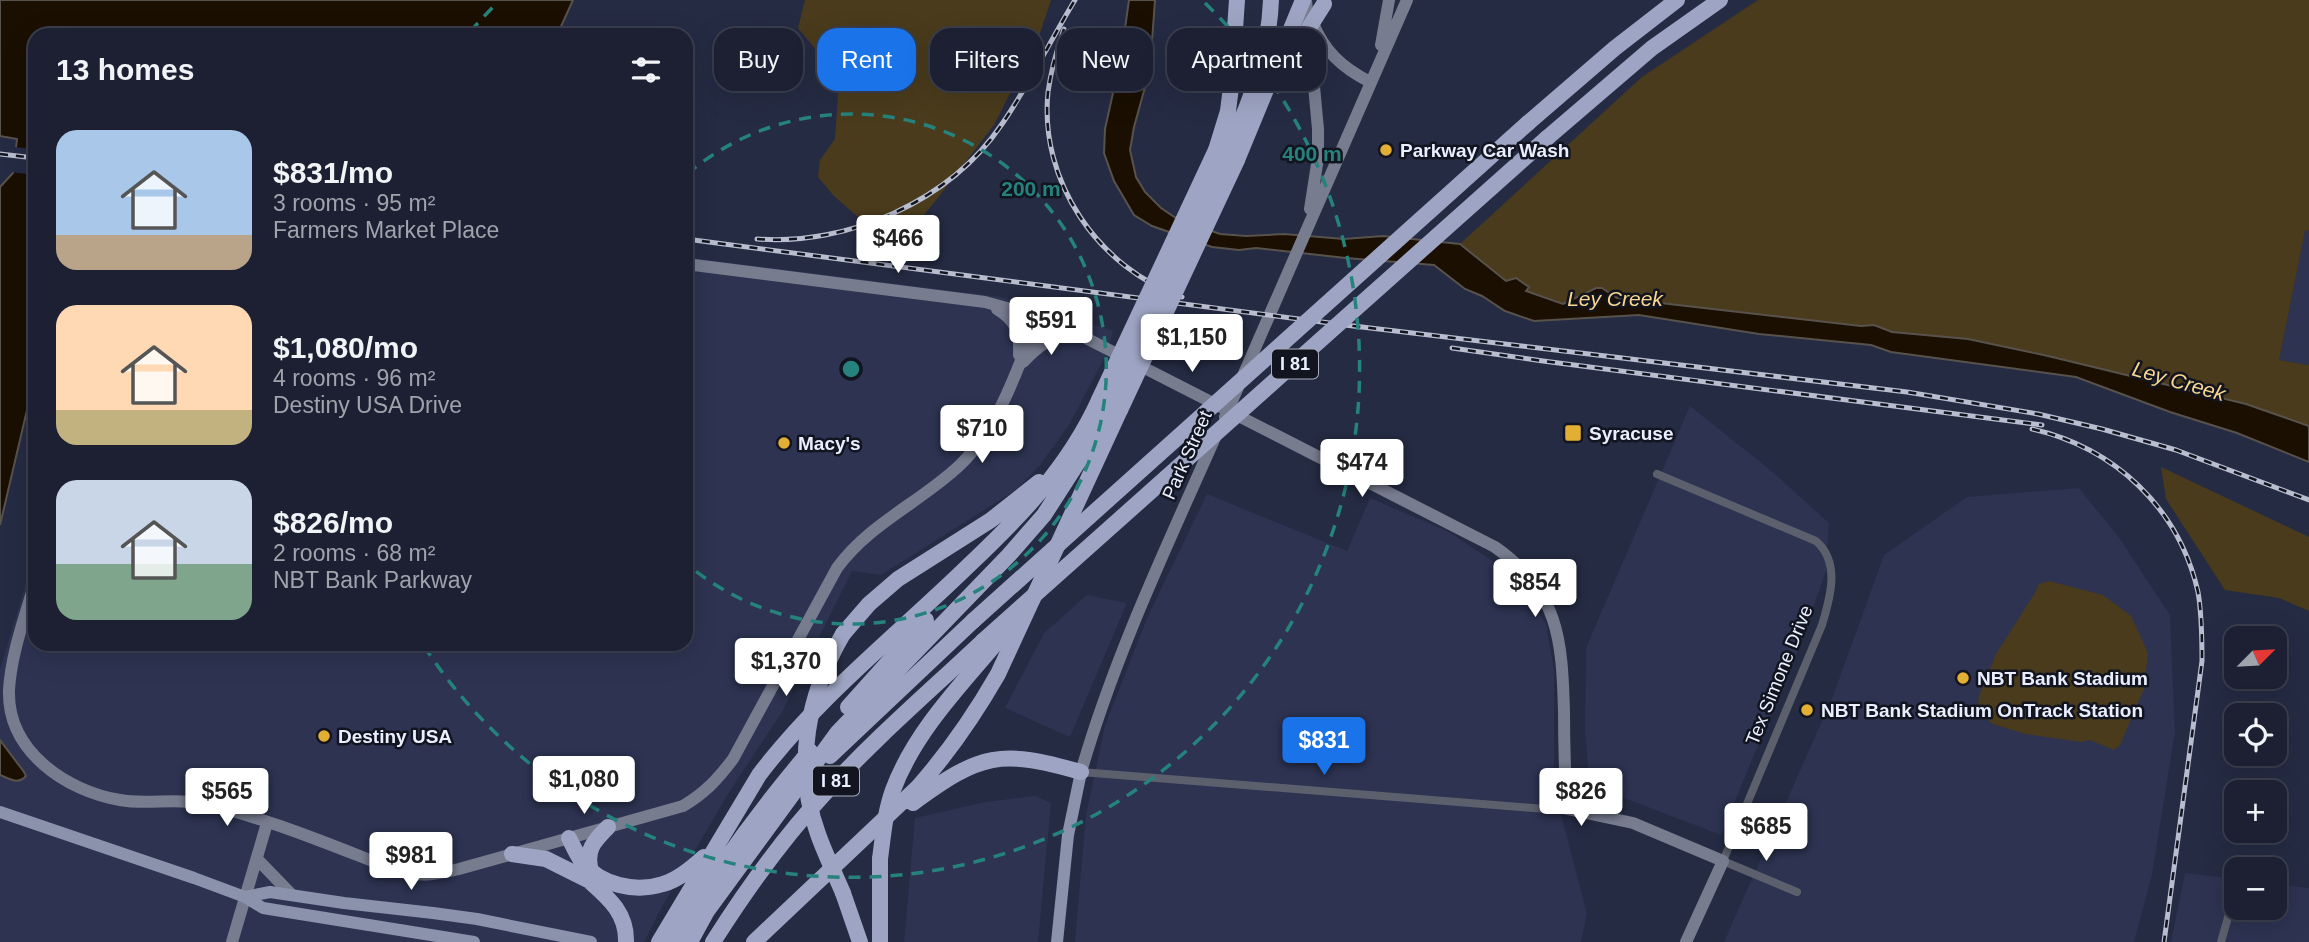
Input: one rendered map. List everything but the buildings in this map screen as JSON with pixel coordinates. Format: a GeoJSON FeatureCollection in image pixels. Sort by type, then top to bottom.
{"type":"FeatureCollection","features":[{"type":"Feature","properties":{"kind":"highway"},"geometry":{"type":"LineString","coordinates":[[1226,155],[1228,128],[1251,66],[1261,0]]}},
{"type":"Feature","properties":{"kind":"highway"},"geometry":{"type":"LineString","coordinates":[[754,942],[918,787],[942,760],[976,712],[998,674],[1110,405],[1251,99],[1266,46],[1271,0]]}},
{"type":"Feature","properties":{"kind":"highway","name":"I 81"},"geometry":{"type":"LineString","coordinates":[[690,942],[707,911],[755,844],[833,752],[973,621],[1528,123],[1615,48],[1677,0]]}},
{"type":"Feature","properties":{"kind":"highway","name":"I 81"},"geometry":{"type":"LineString","coordinates":[[713,942],[762,870],[824,794],[867,749],[982,641],[1547,138],[1652,48],[1720,0]]}},
{"type":"Feature","properties":{"kind":"highway"},"geometry":{"type":"LineString","coordinates":[[1296,28],[1305,2]]}},
{"type":"Feature","properties":{"kind":"highway"},"geometry":{"type":"LineString","coordinates":[[1305,28],[1325,2]]}},
{"type":"Feature","properties":{"kind":"highway"},"geometry":{"type":"LineString","coordinates":[[1226,155],[1236,8]]}},
{"type":"Feature","properties":{"kind":"highway"},"geometry":{"type":"LineString","coordinates":[[755,844],[838,732],[1009,555],[1044,515],[1091,442],[1110,405],[1226,155],[1250,131],[1269,91]]}},
{"type":"Feature","properties":{"kind":"highway"},"geometry":{"type":"LineString","coordinates":[[860,942],[818,834],[809,798],[807,736],[814,700],[828,661],[844,634],[869,604],[898,579],[1022,497],[1075,445],[1110,405]]}},
{"type":"Feature","properties":{"kind":"highway"},"geometry":{"type":"LineString","coordinates":[[659,942],[759,775],[796,730],[1026,510],[1075,445]]}},
{"type":"Feature","properties":{"kind":"highway"},"geometry":{"type":"LineString","coordinates":[[673,942],[742,835],[788,776],[994,541]]}},
{"type":"Feature","properties":{"kind":"highway"},"geometry":{"type":"LineString","coordinates":[[880,942],[880,859],[884,824],[892,791],[906,760],[937,715],[1041,590]]}},
{"type":"Feature","properties":{"kind":"highway"},"geometry":{"type":"LineString","coordinates":[[855,846],[938,785],[974,765],[1002,758],[1021,757],[1082,772]]}},
{"type":"Feature","properties":{"kind":"highway"},"geometry":{"type":"LineString","coordinates":[[590,876],[589,852],[594,841],[608,827]]}},
{"type":"Feature","properties":{"kind":"highway"},"geometry":{"type":"LineString","coordinates":[[565,839],[590,876],[620,912],[626,931],[626,942]]}},
{"type":"Feature","properties":{"kind":"highway"},"geometry":{"type":"LineString","coordinates":[[512,854],[546,859],[625,887],[642,888],[663,884],[691,869],[720,840]]}},
{"type":"Feature","properties":{"kind":"main road","name":"Park Street"},"geometry":{"type":"LineString","coordinates":[[1057,942],[1068,835],[1082,772]]}},
{"type":"Feature","properties":{"kind":"main road"},"geometry":{"type":"LineString","coordinates":[[0,811],[245,897],[263,908],[474,942]]}},
{"type":"Feature","properties":{"kind":"main road"},"geometry":{"type":"LineString","coordinates":[[245,897],[270,892],[477,919],[591,942]]}},
{"type":"Feature","properties":{"kind":"street"},"geometry":{"type":"LineString","coordinates":[[1305,2],[1328,52],[1348,70],[1370,82],[1385,31],[1389,0]]}},
{"type":"Feature","properties":{"kind":"street","name":"Park Street"},"geometry":{"type":"LineString","coordinates":[[1082,772],[1096,720],[1116,665],[1407,0]]}},
{"type":"Feature","properties":{"kind":"street"},"geometry":{"type":"LineString","coordinates":[[1305,2],[1318,129],[1318,158],[1306,230]]}},
{"type":"Feature","properties":{"kind":"street"},"geometry":{"type":"LineString","coordinates":[[693,265],[985,302],[1037,318],[1074,332],[1495,547],[1527,573],[1536,585],[1550,610],[1559,640],[1567,808]]}},
{"type":"Feature","properties":{"kind":"street"},"geometry":{"type":"LineString","coordinates":[[985,302],[1007,315],[1017,325],[1020,338],[1018,367]]}},
{"type":"Feature","properties":{"kind":"street"},"geometry":{"type":"LineString","coordinates":[[28,607],[13,660],[9,690],[11,710],[19,735],[41,763],[60,777],[95,794],[122,801],[196,803],[267,823],[418,876],[434,875],[683,806],[714,784],[733,759],[837,568],[849,553],[876,527],[961,464],[993,420],[1037,318]]}},
{"type":"Feature","properties":{"kind":"street"},"geometry":{"type":"LineString","coordinates":[[1018,367],[1050,338],[1074,332]]}},
{"type":"Feature","properties":{"kind":"street","name":"Tex Simone Drive"},"geometry":{"type":"LineString","coordinates":[[1657,474],[1816,541],[1825,551],[1830,563],[1831,577],[1829,601],[1822,625],[1686,942]]}},
{"type":"Feature","properties":{"kind":"street"},"geometry":{"type":"LineString","coordinates":[[1565,771],[1578,793],[1601,816]]}},
{"type":"Feature","properties":{"kind":"street"},"geometry":{"type":"LineString","coordinates":[[1082,772],[1391,798],[1546,809],[1567,808],[1651,829],[1797,892]]}},
{"type":"Feature","properties":{"kind":"street"},"geometry":{"type":"LineString","coordinates":[[232,942],[267,823]]}},
{"type":"Feature","properties":{"kind":"street"},"geometry":{"type":"LineString","coordinates":[[257,859],[292,895]]}},
{"type":"Feature","properties":{"kind":"street"},"geometry":{"type":"LineString","coordinates":[[2221,942],[2227,920]]}},
{"type":"Feature","properties":{"kind":"shaded area"},"geometry":{"type":"Polygon","coordinates":[[[805,0],[1051,0],[1042,28],[930,28],[930,91],[1011,91],[994,125],[923,216],[873,230],[834,196],[818,177],[820,160],[835,139],[837,91],[916,91],[916,28],[817,28],[817,51],[803,34],[803,28],[798,28],[805,0]]]}},
{"type":"Feature","properties":{"kind":"shaded area"},"geometry":{"type":"Polygon","coordinates":[[[1758,0],[2309,0],[2309,230],[2305,231],[2279,360],[2309,365],[2309,426],[2246,404],[1968,339],[1891,332],[1874,325],[1861,326],[1617,298],[1602,288],[1563,304],[1525,290],[1529,287],[1506,281],[1460,244],[1642,77],[1758,0]]]}},
{"type":"Feature","properties":{"kind":"shaded area"},"geometry":{"type":"Polygon","coordinates":[[[2305,230],[2309,230],[2309,365],[2279,360],[2305,230]]]}},
{"type":"Feature","properties":{"kind":"shaded area"},"geometry":{"type":"Polygon","coordinates":[[[693,258],[1001,297],[1026,302],[1113,331],[1106,355],[1069,425],[1040,465],[1016,490],[881,575],[852,571],[782,712],[728,794],[644,942],[0,942],[0,670],[28,576],[28,651],[693,651],[693,258]]]}},
{"type":"Feature","properties":{"kind":"shaded area"},"geometry":{"type":"Polygon","coordinates":[[[1690,406],[1774,473],[1829,523],[1826,571],[1800,644],[1721,835],[1590,785],[1585,733],[1586,648],[1690,406]]]}},
{"type":"Feature","properties":{"kind":"shaded area"},"geometry":{"type":"Polygon","coordinates":[[[2161,467],[2309,537],[2309,611],[2279,598],[2225,590],[2166,499],[2161,467]]]}},
{"type":"Feature","properties":{"kind":"shaded area"},"geometry":{"type":"Polygon","coordinates":[[[2079,488],[2120,539],[2170,615],[2175,732],[2152,875],[2134,942],[1724,942],[1833,696],[1884,555],[1967,497],[2079,488]]]}},
{"type":"Feature","properties":{"kind":"shaded area"},"geometry":{"type":"Polygon","coordinates":[[[1207,494],[1347,551],[1370,498],[1447,531],[1514,575],[1546,624],[1554,670],[1554,787],[1587,914],[1581,942],[1075,942],[1086,815],[1105,726],[1147,618],[1207,494]]]}},
{"type":"Feature","properties":{"kind":"shaded area"},"geometry":{"type":"Polygon","coordinates":[[[2049,581],[2103,595],[2131,616],[2148,653],[2144,689],[2120,745],[2114,750],[2090,740],[2081,742],[2025,734],[1993,724],[1980,714],[1979,696],[1996,654],[2039,584],[2049,581]]]}},
{"type":"Feature","properties":{"kind":"shaded area"},"geometry":{"type":"Polygon","coordinates":[[[1087,595],[1127,603],[1070,737],[1005,708],[1044,633],[1087,595]]]}},
{"type":"Feature","properties":{"kind":"shaded area"},"geometry":{"type":"Polygon","coordinates":[[[1035,796],[1051,803],[1038,942],[904,942],[915,818],[985,802],[1035,796]]]}},
{"type":"Feature","properties":{"kind":"shaded area"},"geometry":{"type":"Polygon","coordinates":[[[2185,873],[2224,878],[2224,920],[2287,920],[2287,885],[2309,888],[2309,942],[2171,942],[2185,873]]]}},
{"type":"Feature","properties":{"kind":"water"},"geometry":{"type":"Polygon","coordinates":[[[0,0],[573,0],[560,28],[28,28],[28,406],[0,525],[0,187],[13,173],[17,139],[0,136],[0,0]]]}},
{"type":"Feature","properties":{"kind":"water"},"geometry":{"type":"Polygon","coordinates":[[[1129,0],[1155,0],[1153,28],[1125,28],[1129,0]]]}},
{"type":"Feature","properties":{"kind":"water","name":"Ley Creek"},"geometry":{"type":"Polygon","coordinates":[[[1113,91],[1144,91],[1130,150],[1136,177],[1145,192],[1161,208],[1176,218],[1220,234],[1284,234],[1344,239],[1383,236],[1460,244],[1506,281],[1516,278],[1529,287],[1526,291],[1563,304],[1596,288],[1602,288],[1617,298],[1861,326],[1874,325],[1892,332],[1968,339],[2246,404],[2309,426],[2309,462],[2237,433],[2170,412],[2076,377],[1891,352],[1871,345],[1759,334],[1639,315],[1534,321],[1505,311],[1465,289],[1434,265],[1256,248],[1239,250],[1212,247],[1152,226],[1134,215],[1114,181],[1104,153],[1105,129],[1113,91]]]}},
{"type":"Feature","properties":{"kind":"water"},"geometry":{"type":"Polygon","coordinates":[[[0,740],[24,772],[26,776],[23,779],[14,780],[0,775],[0,740]]]}},
{"type":"Feature","properties":{"kind":"pier"},"geometry":{"type":"Polygon","coordinates":[[[14,147],[28,148],[28,174],[11,172],[14,147]]]}},
{"type":"Feature","properties":{"kind":"railway"},"geometry":{"type":"LineString","coordinates":[[757,239],[826,235],[861,226],[926,196],[955,175],[980,151],[1002,124],[1075,0]]}},
{"type":"Feature","properties":{"kind":"railway"},"geometry":{"type":"LineString","coordinates":[[1057,53],[1049,84],[1048,125],[1053,157],[1064,188],[1080,217],[1100,243],[1124,265],[1152,284],[1182,297]]}},
{"type":"Feature","properties":{"kind":"railway"},"geometry":{"type":"LineString","coordinates":[[0,154],[28,157]]}},
{"type":"Feature","properties":{"kind":"railway"},"geometry":{"type":"LineString","coordinates":[[693,240],[1345,325],[1907,392],[2038,414],[2102,429],[2176,450],[2309,500]]}},
{"type":"Feature","properties":{"kind":"railway"},"geometry":{"type":"LineString","coordinates":[[1452,348],[2042,425]]}},
{"type":"Feature","properties":{"kind":"railway"},"geometry":{"type":"LineString","coordinates":[[2032,429],[2062,438],[2090,451],[2139,486],[2176,534],[2189,562],[2198,592],[2202,661],[2164,942]]}},
{"type":"Feature","properties":{"kind":"place","name":"Parkway Car Wash"},"geometry":{"type":"Point","coordinates":[1386,150]}},
{"type":"Feature","properties":{"kind":"place","name":"Syracuse"},"geometry":{"type":"Point","coordinates":[1573,433]}},
{"type":"Feature","properties":{"kind":"place","name":"Macy's"},"geometry":{"type":"Point","coordinates":[784,443]}},
{"type":"Feature","properties":{"kind":"place","name":"NBT Bank Stadium"},"geometry":{"type":"Point","coordinates":[1963,678]}},
{"type":"Feature","properties":{"kind":"place","name":"NBT Bank Stadium OnTrack Station"},"geometry":{"type":"Point","coordinates":[1807,710]}},
{"type":"Feature","properties":{"kind":"place","name":"Destiny USA"},"geometry":{"type":"Point","coordinates":[324,736]}}]}
